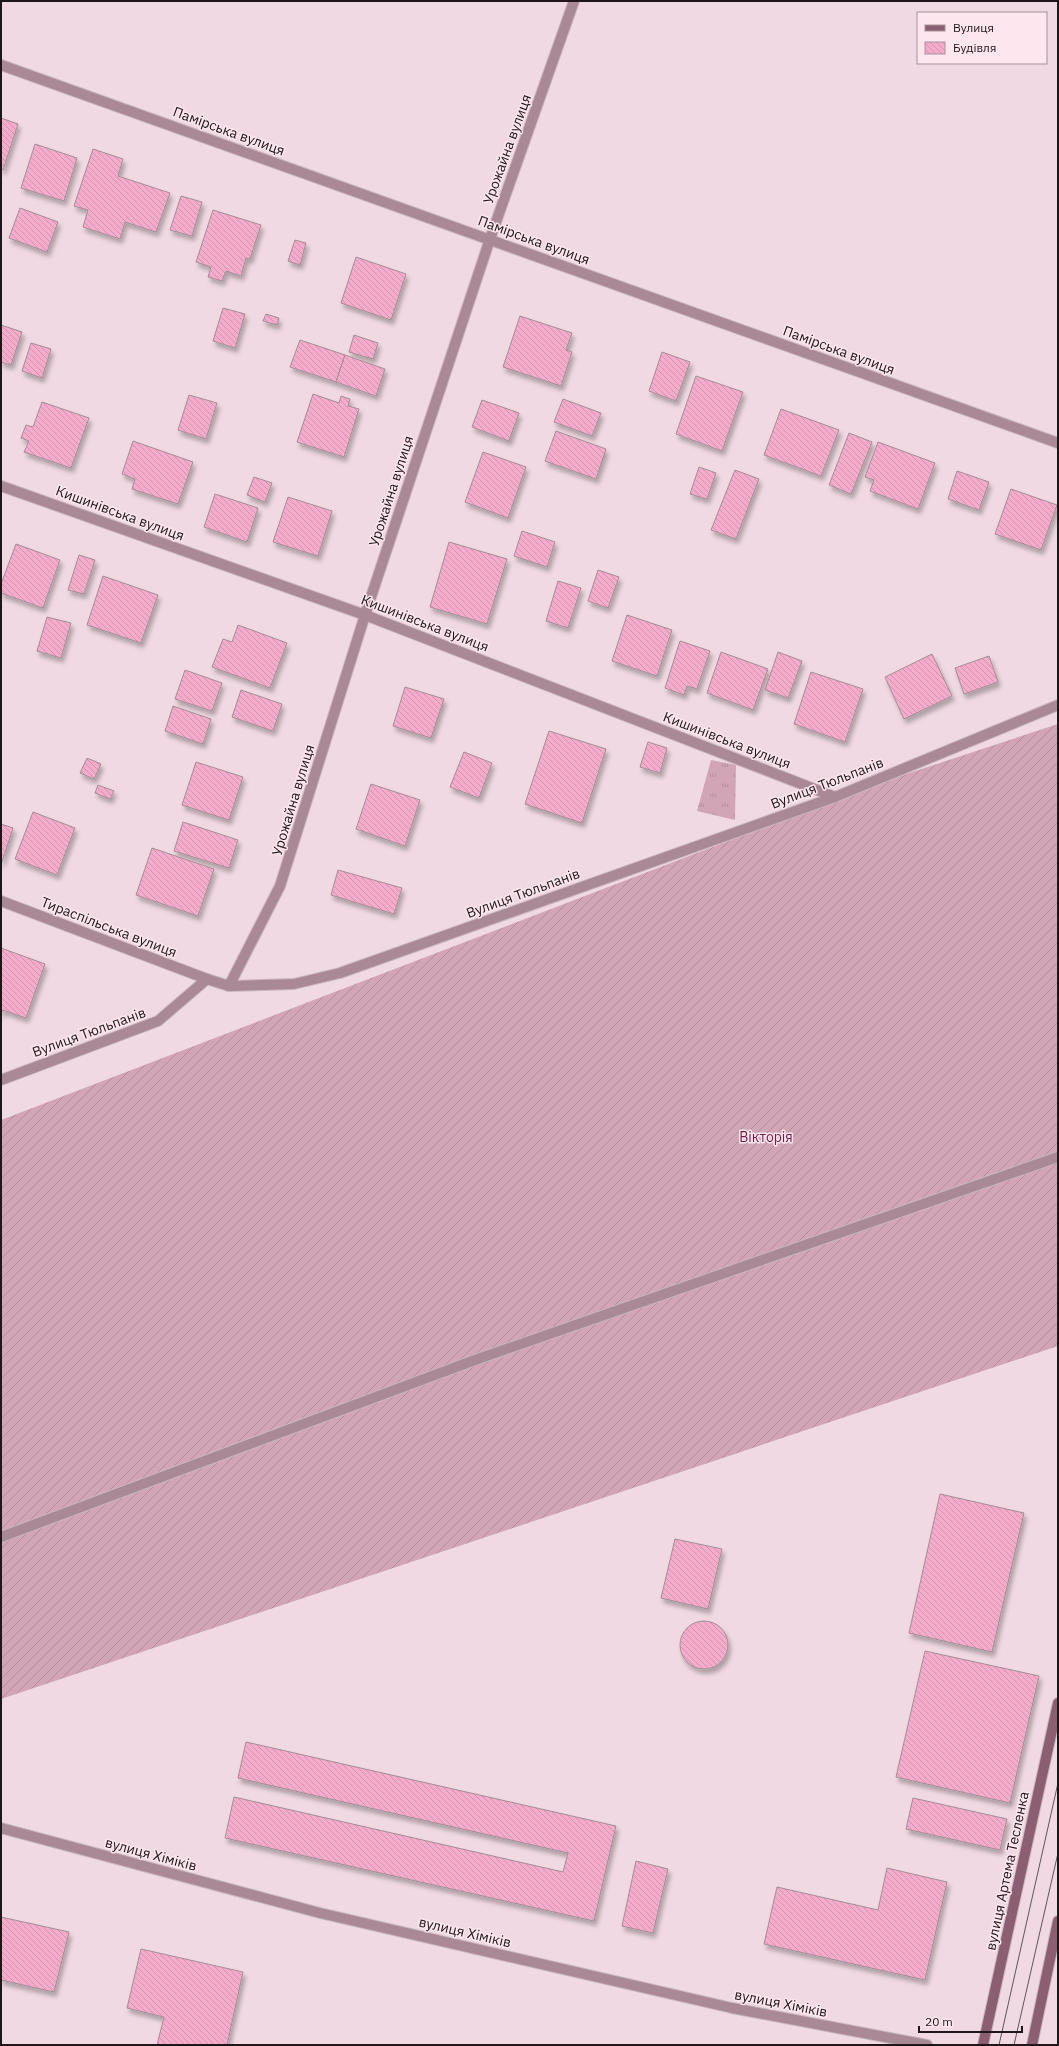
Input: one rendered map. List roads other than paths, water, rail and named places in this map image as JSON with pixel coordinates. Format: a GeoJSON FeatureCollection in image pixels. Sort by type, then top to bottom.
{"type":"FeatureCollection","features":[{"type":"Feature","properties":{"kind":"street","name":"Урожайна вулиця"},"geometry":{"type":"LineString","coordinates":[[229,986],[280,886],[365,615],[490,239],[574,1]]}},
{"type":"Feature","properties":{"kind":"street","name":"Памірська вулиця"},"geometry":{"type":"LineString","coordinates":[[1,65],[1058,443]]}},
{"type":"Feature","properties":{"kind":"street","name":"Кишинівська вулиця"},"geometry":{"type":"LineString","coordinates":[[1,486],[365,615],[835,797]]}},
{"type":"Feature","properties":{"kind":"street","name":"Вулиця Тюльпанів"},"geometry":{"type":"LineString","coordinates":[[1,1080],[158,1021],[207,979],[229,986],[294,984],[340,973],[835,797],[1058,705]]}},
{"type":"Feature","properties":{"kind":"street","name":"Тираспільська вулиця"},"geometry":{"type":"LineString","coordinates":[[1,901],[207,979]]}},
{"type":"Feature","properties":{"kind":"street"},"geometry":{"type":"LineString","coordinates":[[1,1537],[475,1360],[1058,1157]]}},
{"type":"Feature","properties":{"kind":"street","name":"вулиця Артема Тесленка"},"geometry":{"type":"LineString","coordinates":[[983,2045],[1058,1703]]}},
{"type":"Feature","properties":{"kind":"street","name":"вулиця Хіміків"},"geometry":{"type":"LineString","coordinates":[[1,1828],[320,1913],[732,2008],[927,2045]]}},
{"type":"Feature","properties":{"kind":"street"},"geometry":{"type":"LineString","coordinates":[[1032,2045],[1058,1921]]}},
{"type":"Feature","properties":{"kind":"tram line"},"geometry":{"type":"LineString","coordinates":[[999,2045],[1058,1783]]}},
{"type":"Feature","properties":{"kind":"tram line"},"geometry":{"type":"LineString","coordinates":[[1014,2045],[1058,1853]]}},
{"type":"Feature","properties":{"kind":"park label","name":"Вікторія"},"geometry":{"type":"Point","coordinates":[766,1137]}}]}
